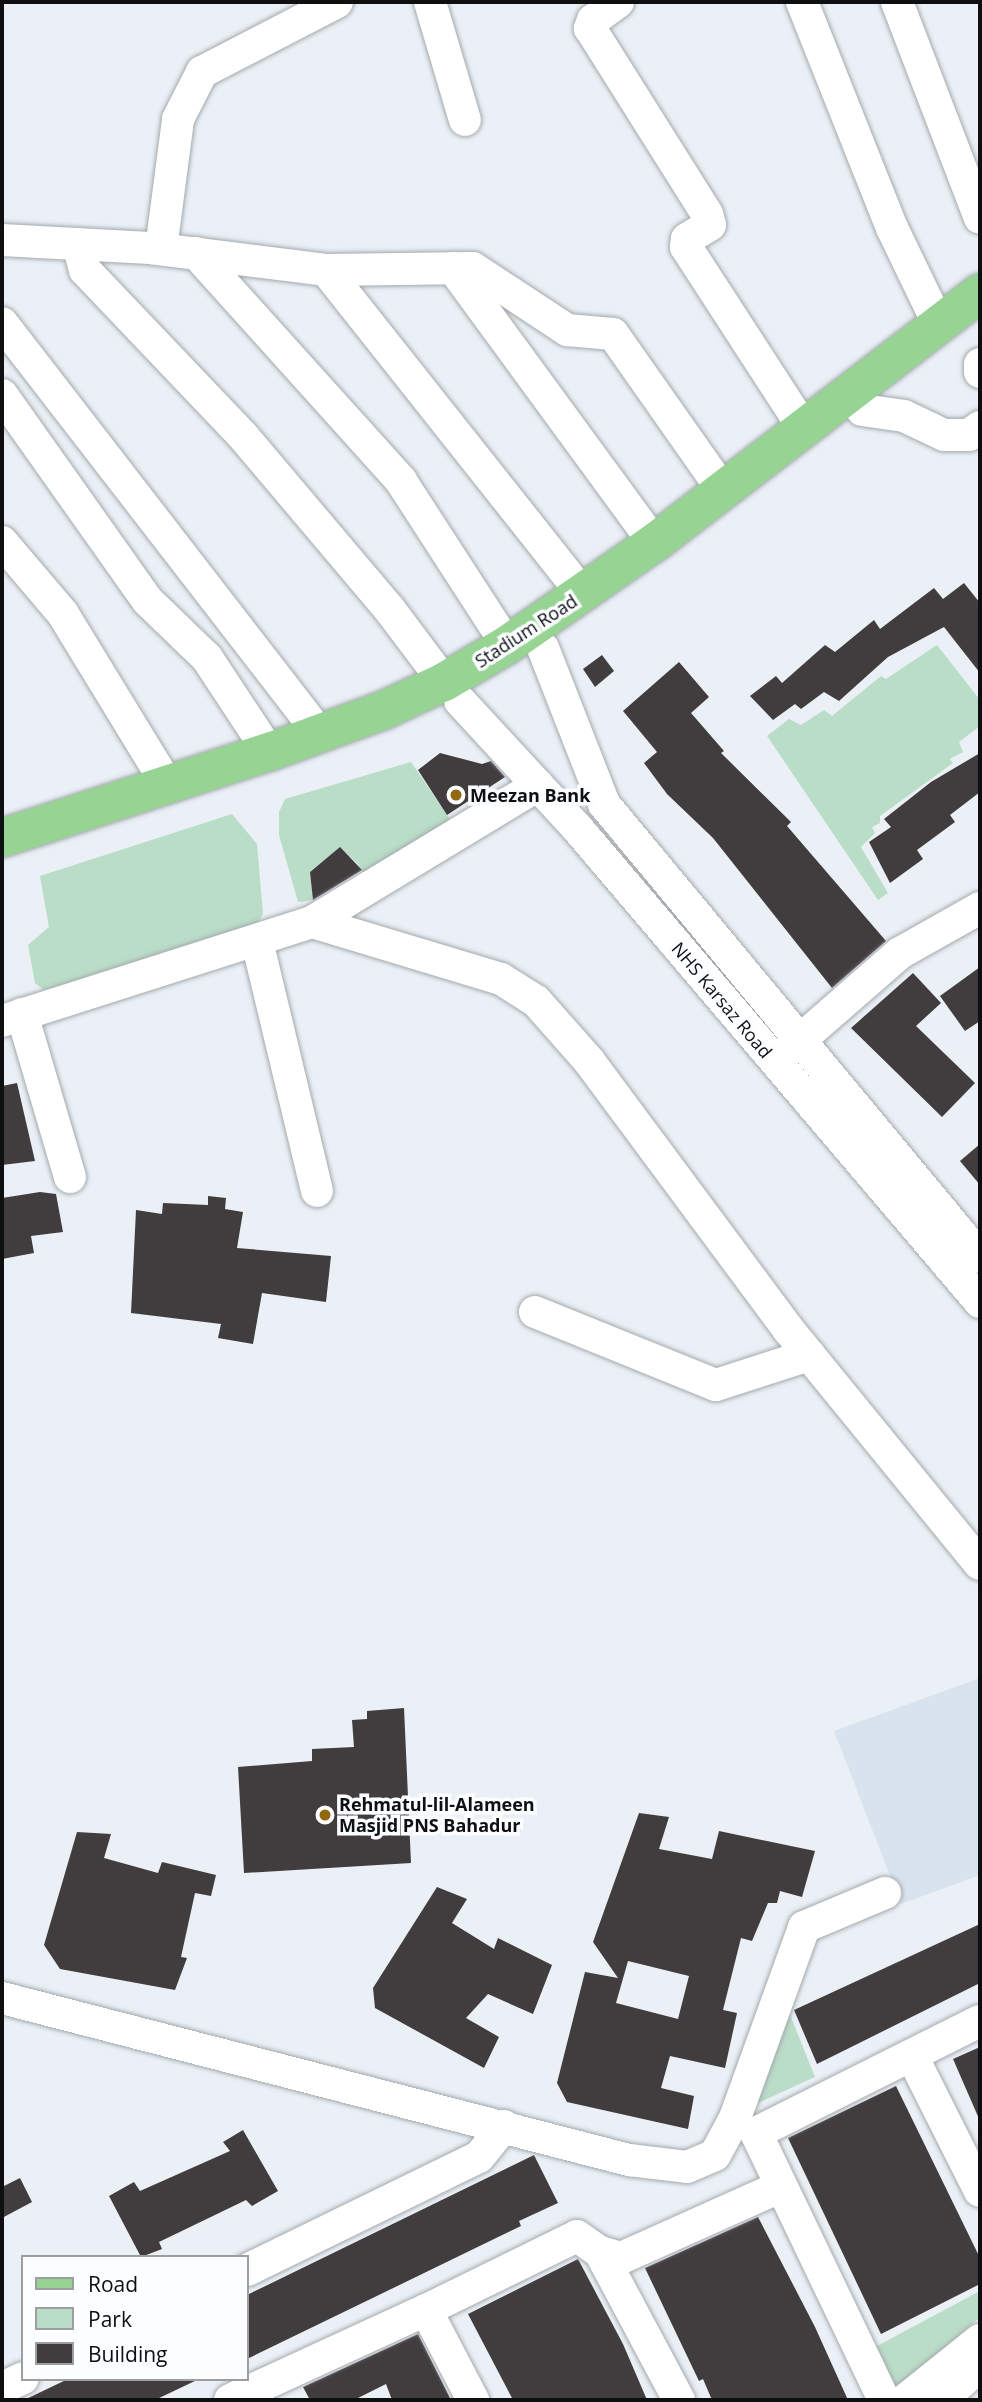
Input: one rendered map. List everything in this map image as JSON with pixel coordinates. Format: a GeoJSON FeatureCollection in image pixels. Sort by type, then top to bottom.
{"type":"FeatureCollection","features":[{"type":"Feature","properties":{"kind":"main road","name":"Stadium Road"},"geometry":{"type":"LineString","coordinates":[[525,647],[583,594],[654,543],[980,293]]}},
{"type":"Feature","properties":{"kind":"main road","name":"Stadium Road"},"geometry":{"type":"LineString","coordinates":[[2,858],[364,743],[525,647],[980,325]]}},
{"type":"Feature","properties":{"kind":"main road","name":"Stadium Road"},"geometry":{"type":"LineString","coordinates":[[2,838],[168,786],[384,710],[452,691]]}},
{"type":"Feature","properties":{"kind":"street"},"geometry":{"type":"LineString","coordinates":[[161,249],[178,119],[202,72],[337,2]]}},
{"type":"Feature","properties":{"kind":"street"},"geometry":{"type":"LineString","coordinates":[[430,2],[465,120]]}},
{"type":"Feature","properties":{"kind":"street"},"geometry":{"type":"LineString","coordinates":[[618,2],[593,20],[590,28],[707,214],[710,225],[687,239],[686,247],[803,427]]}},
{"type":"Feature","properties":{"kind":"street"},"geometry":{"type":"LineString","coordinates":[[802,2],[892,228],[938,323]]}},
{"type":"Feature","properties":{"kind":"street"},"geometry":{"type":"LineString","coordinates":[[897,2],[980,218]]}},
{"type":"Feature","properties":{"kind":"street"},"geometry":{"type":"LineString","coordinates":[[2,240],[161,249],[326,270],[473,268],[567,330],[613,334],[722,489]]}},
{"type":"Feature","properties":{"kind":"street","name":"NHS Karsaz Road"},"geometry":{"type":"LineString","coordinates":[[78,244],[85,270],[243,436],[390,610],[452,691],[578,829],[980,1302]]}},
{"type":"Feature","properties":{"kind":"street"},"geometry":{"type":"LineString","coordinates":[[196,253],[401,481],[525,647],[604,804],[980,1257]]}},
{"type":"Feature","properties":{"kind":"street"},"geometry":{"type":"LineString","coordinates":[[453,268],[654,543]]}},
{"type":"Feature","properties":{"kind":"street"},"geometry":{"type":"LineString","coordinates":[[326,270],[583,594]]}},
{"type":"Feature","properties":{"kind":"street"},"geometry":{"type":"LineString","coordinates":[[2,323],[319,733]]}},
{"type":"Feature","properties":{"kind":"street"},"geometry":{"type":"LineString","coordinates":[[980,364],[980,372]]}},
{"type":"Feature","properties":{"kind":"street"},"geometry":{"type":"LineString","coordinates":[[2,395],[148,601],[207,658],[269,752]]}},
{"type":"Feature","properties":{"kind":"street"},"geometry":{"type":"LineString","coordinates":[[862,411],[904,416],[944,435],[979,432]]}},
{"type":"Feature","properties":{"kind":"street"},"geometry":{"type":"LineString","coordinates":[[2,541],[63,614],[168,786]]}},
{"type":"Feature","properties":{"kind":"street"},"geometry":{"type":"LineString","coordinates":[[69,1177],[12,1018],[312,922],[538,785]]}},
{"type":"Feature","properties":{"kind":"street"},"geometry":{"type":"LineString","coordinates":[[578,829],[604,804]]}},
{"type":"Feature","properties":{"kind":"street"},"geometry":{"type":"LineString","coordinates":[[775,1062],[900,953],[980,908]]}},
{"type":"Feature","properties":{"kind":"street"},"geometry":{"type":"LineString","coordinates":[[312,922],[501,979],[537,1001],[589,1061],[808,1354],[980,1564]]}},
{"type":"Feature","properties":{"kind":"street"},"geometry":{"type":"LineString","coordinates":[[257,941],[317,1191]]}},
{"type":"Feature","properties":{"kind":"street"},"geometry":{"type":"LineString","coordinates":[[536,1312],[716,1385],[808,1354]]}},
{"type":"Feature","properties":{"kind":"street"},"geometry":{"type":"LineString","coordinates":[[2,1998],[629,2160],[687,2167],[715,2155],[735,2118],[804,1927],[886,1893]]}},
{"type":"Feature","properties":{"kind":"street"},"geometry":{"type":"LineString","coordinates":[[884,2400],[779,2187],[756,2133],[980,2021]]}},
{"type":"Feature","properties":{"kind":"street"},"geometry":{"type":"LineString","coordinates":[[912,2056],[980,2191]]}},
{"type":"Feature","properties":{"kind":"street"},"geometry":{"type":"LineString","coordinates":[[248,2270],[479,2157],[504,2126]]}},
{"type":"Feature","properties":{"kind":"street"},"geometry":{"type":"LineString","coordinates":[[230,2400],[274,2391],[426,2310],[577,2235],[600,2252],[621,2258],[779,2187]]}},
{"type":"Feature","properties":{"kind":"street"},"geometry":{"type":"LineString","coordinates":[[600,2252],[679,2400]]}},
{"type":"Feature","properties":{"kind":"street"},"geometry":{"type":"LineString","coordinates":[[426,2310],[473,2400]]}},
{"type":"Feature","properties":{"kind":"street"},"geometry":{"type":"LineString","coordinates":[[905,2400],[980,2340]]}},
{"type":"Feature","properties":{"kind":"street"},"geometry":{"type":"LineString","coordinates":[[941,2400],[980,2366]]}},
{"type":"Feature","properties":{"kind":"street"},"geometry":{"type":"LineString","coordinates":[[2,2388],[21,2379]]}},
{"type":"Feature","properties":{"kind":"shaded area"},"geometry":{"type":"Polygon","coordinates":[[[980,1678],[980,1875],[901,1904],[834,1731],[980,1678]]]}},
{"type":"Feature","properties":{"kind":"green space"},"geometry":{"type":"Polygon","coordinates":[[[937,645],[980,700],[980,726],[959,742],[963,752],[950,759],[953,763],[880,816],[880,823],[872,827],[875,833],[861,847],[888,893],[878,900],[767,736],[789,719],[801,725],[824,710],[832,716],[881,676],[886,679],[937,645]]]}},
{"type":"Feature","properties":{"kind":"green space"},"geometry":{"type":"Polygon","coordinates":[[[411,762],[456,828],[368,882],[358,864],[340,848],[310,871],[313,900],[298,902],[279,835],[279,812],[285,799],[411,762]]]}},
{"type":"Feature","properties":{"kind":"green space"},"geometry":{"type":"Polygon","coordinates":[[[232,814],[257,844],[263,914],[257,924],[44,990],[35,983],[28,945],[49,927],[40,876],[232,814]]]}},
{"type":"Feature","properties":{"kind":"green space"},"geometry":{"type":"Polygon","coordinates":[[[784,2000],[815,2077],[754,2105],[784,2000]]]}},
{"type":"Feature","properties":{"kind":"green space"},"geometry":{"type":"Polygon","coordinates":[[[980,2291],[980,2317],[896,2390],[877,2346],[980,2291]]]}},
{"type":"Feature","properties":{"kind":"building"},"geometry":{"type":"Polygon","coordinates":[[[964,583],[980,603],[980,673],[944,627],[888,657],[839,701],[824,692],[801,709],[795,704],[773,720],[750,696],[776,676],[782,683],[825,645],[835,652],[874,620],[880,629],[934,588],[943,599],[964,583]]]}},
{"type":"Feature","properties":{"kind":"building"},"geometry":{"type":"Polygon","coordinates":[[[602,655],[614,671],[595,687],[583,669],[602,655]]]}},
{"type":"Feature","properties":{"kind":"building"},"geometry":{"type":"Polygon","coordinates":[[[679,662],[709,697],[691,713],[724,751],[721,753],[791,822],[787,826],[886,941],[832,988],[713,838],[667,794],[644,763],[657,752],[623,711],[679,662]]]}},
{"type":"Feature","properties":{"kind":"building","name":"Meezan Bank"},"geometry":{"type":"Polygon","coordinates":[[[440,753],[482,764],[491,761],[505,777],[447,815],[418,770],[440,753]]]}},
{"type":"Feature","properties":{"kind":"building"},"geometry":{"type":"Polygon","coordinates":[[[980,753],[980,792],[950,815],[955,822],[917,850],[923,859],[890,883],[869,842],[891,827],[884,819],[931,782],[980,753]]]}},
{"type":"Feature","properties":{"kind":"building"},"geometry":{"type":"Polygon","coordinates":[[[340,847],[362,870],[313,900],[310,872],[340,847]]]}},
{"type":"Feature","properties":{"kind":"building"},"geometry":{"type":"Polygon","coordinates":[[[980,967],[980,1021],[965,1031],[940,996],[980,967]]]}},
{"type":"Feature","properties":{"kind":"building"},"geometry":{"type":"Polygon","coordinates":[[[913,973],[941,1003],[916,1026],[975,1083],[942,1117],[851,1028],[913,973]]]}},
{"type":"Feature","properties":{"kind":"building"},"geometry":{"type":"Polygon","coordinates":[[[17,1083],[35,1161],[2,1165],[2,1086],[17,1083]]]}},
{"type":"Feature","properties":{"kind":"building"},"geometry":{"type":"Polygon","coordinates":[[[980,1144],[980,1185],[960,1161],[980,1144]]]}},
{"type":"Feature","properties":{"kind":"building"},"geometry":{"type":"Polygon","coordinates":[[[40,1192],[56,1194],[63,1232],[31,1236],[34,1253],[2,1259],[2,1198],[40,1192]]]}},
{"type":"Feature","properties":{"kind":"building"},"geometry":{"type":"Polygon","coordinates":[[[208,1196],[226,1198],[225,1209],[243,1212],[237,1248],[331,1256],[326,1302],[262,1293],[253,1344],[218,1338],[221,1324],[131,1313],[136,1210],[162,1214],[163,1203],[208,1205],[208,1196]]]}},
{"type":"Feature","properties":{"kind":"building","name":"Rehmatul-lil-Alameen Masjid PNS Bahadur"},"geometry":{"type":"Polygon","coordinates":[[[404,1708],[411,1863],[244,1873],[238,1767],[312,1761],[312,1749],[354,1747],[352,1720],[367,1719],[367,1711],[404,1708]]]}},
{"type":"Feature","properties":{"kind":"building"},"geometry":{"type":"Polygon","coordinates":[[[639,1813],[669,1817],[659,1849],[712,1859],[719,1831],[815,1851],[802,1897],[780,1891],[777,1903],[768,1903],[752,1941],[741,1938],[723,2010],[737,2013],[725,2068],[670,2056],[661,2088],[694,2096],[688,2129],[567,2102],[557,2083],[585,1972],[618,1978],[593,1942],[639,1813]],[[628,1961],[616,2003],[678,2019],[689,1976],[628,1961]]]}},
{"type":"Feature","properties":{"kind":"building"},"geometry":{"type":"Polygon","coordinates":[[[77,1832],[111,1834],[104,1858],[158,1873],[162,1862],[216,1875],[211,1896],[195,1893],[181,1957],[187,1958],[175,1990],[60,1969],[44,1945],[77,1832]]]}},
{"type":"Feature","properties":{"kind":"building"},"geometry":{"type":"Polygon","coordinates":[[[437,1887],[467,1899],[452,1923],[494,1949],[498,1938],[552,1965],[533,2014],[488,1994],[466,2018],[499,2037],[484,2068],[375,2008],[373,1988],[437,1887]]]}},
{"type":"Feature","properties":{"kind":"building"},"geometry":{"type":"Polygon","coordinates":[[[980,1924],[980,1983],[817,2064],[794,2010],[980,1924]]]}},
{"type":"Feature","properties":{"kind":"building"},"geometry":{"type":"Polygon","coordinates":[[[980,2047],[980,2121],[953,2059],[980,2047]]]}},
{"type":"Feature","properties":{"kind":"building"},"geometry":{"type":"Polygon","coordinates":[[[896,2086],[980,2258],[980,2284],[881,2334],[788,2138],[896,2086]]]}},
{"type":"Feature","properties":{"kind":"building"},"geometry":{"type":"Polygon","coordinates":[[[243,2130],[278,2191],[252,2206],[246,2200],[159,2242],[162,2249],[140,2255],[109,2196],[134,2182],[140,2191],[230,2151],[223,2142],[243,2130]]]}},
{"type":"Feature","properties":{"kind":"building"},"geometry":{"type":"Polygon","coordinates":[[[534,2155],[558,2203],[519,2221],[521,2226],[248,2359],[248,2295],[534,2155]]]}},
{"type":"Feature","properties":{"kind":"building"},"geometry":{"type":"Polygon","coordinates":[[[20,2178],[32,2202],[2,2218],[2,2187],[20,2178]]]}},
{"type":"Feature","properties":{"kind":"building"},"geometry":{"type":"Polygon","coordinates":[[[758,2217],[815,2327],[848,2400],[712,2400],[703,2379],[699,2381],[645,2268],[758,2217]]]}},
{"type":"Feature","properties":{"kind":"building"},"geometry":{"type":"Polygon","coordinates":[[[578,2259],[623,2344],[647,2400],[513,2400],[468,2314],[578,2259]]]}},
{"type":"Feature","properties":{"kind":"building"},"geometry":{"type":"Polygon","coordinates":[[[418,2334],[451,2400],[392,2400],[386,2384],[354,2400],[310,2400],[303,2387],[418,2334]]]}},
{"type":"Feature","properties":{"kind":"building"},"geometry":{"type":"Polygon","coordinates":[[[64,2381],[195,2381],[155,2400],[24,2400],[64,2381]]]}},
{"type":"Feature","properties":{"kind":"place","name":"Meezan Bank"},"geometry":{"type":"Point","coordinates":[456,795]}},
{"type":"Feature","properties":{"kind":"place","name":"Rehmatul-lil-Alameen Masjid PNS Bahadur"},"geometry":{"type":"Point","coordinates":[325,1815]}}]}
